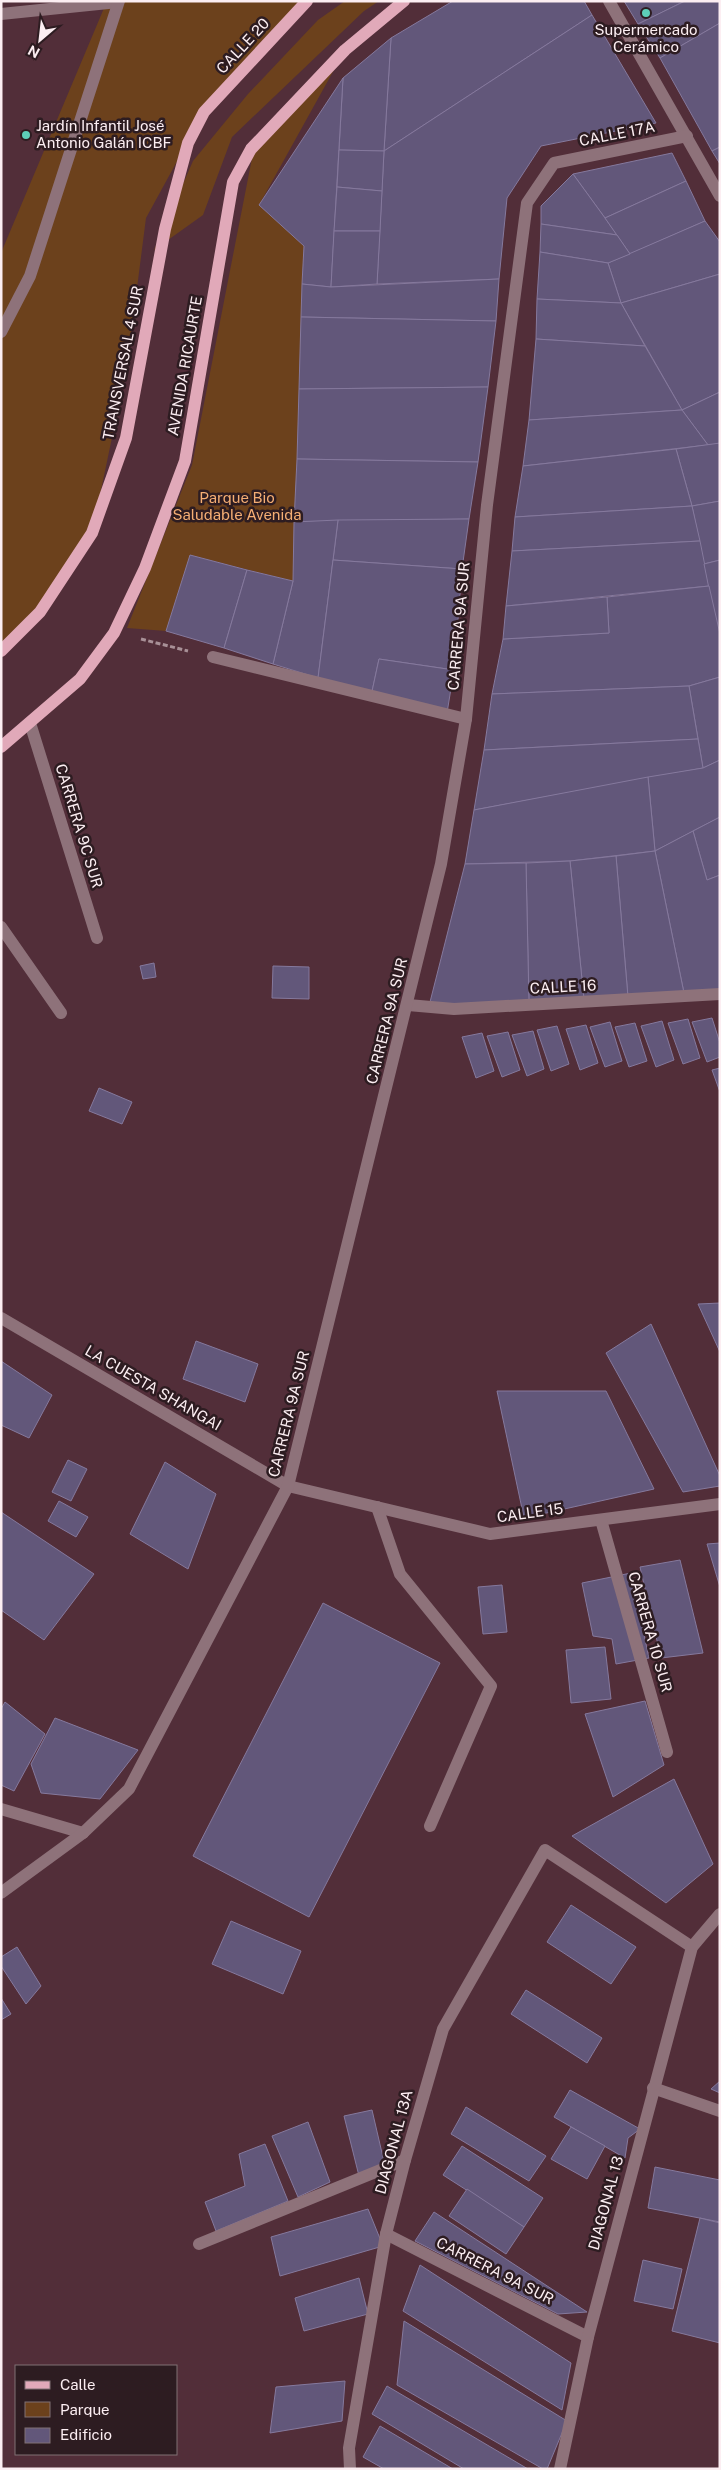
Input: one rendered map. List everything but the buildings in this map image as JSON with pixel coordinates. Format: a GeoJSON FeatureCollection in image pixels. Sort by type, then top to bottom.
{"type":"FeatureCollection","features":[{"type":"Feature","properties":{"kind":"main road","name":"CALLE 20"},"geometry":{"type":"LineString","coordinates":[[204,112],[307,1]]}},
{"type":"Feature","properties":{"kind":"main road","name":"AVENIDA RICAURTE"},"geometry":{"type":"LineString","coordinates":[[1,747],[80,679],[114,632],[145,568],[185,461],[233,182],[251,149],[345,50],[404,1]]}},
{"type":"Feature","properties":{"kind":"main road","name":"TRANSVERSAL 4 SUR"},"geometry":{"type":"LineString","coordinates":[[1,650],[40,612],[92,533],[126,438],[165,229],[188,144],[204,112]]}},
{"type":"Feature","properties":{"kind":"street"},"geometry":{"type":"LineString","coordinates":[[609,1],[720,196]]}},
{"type":"Feature","properties":{"kind":"street"},"geometry":{"type":"LineString","coordinates":[[1,14],[119,2],[30,276],[1,332]]}},
{"type":"Feature","properties":{"kind":"street","name":"CALLE 17A"},"geometry":{"type":"LineString","coordinates":[[554,163],[687,136]]}},
{"type":"Feature","properties":{"kind":"street","name":"CARRERA 9A SUR"},"geometry":{"type":"LineString","coordinates":[[1,1893],[83,1833],[129,1789],[288,1486],[408,1005],[441,864],[466,719],[487,505],[527,203],[554,163]]}},
{"type":"Feature","properties":{"kind":"street"},"geometry":{"type":"LineString","coordinates":[[213,657],[466,719]]}},
{"type":"Feature","properties":{"kind":"street","name":"CARRERA 9C SUR"},"geometry":{"type":"LineString","coordinates":[[30,723],[97,938]]}},
{"type":"Feature","properties":{"kind":"street"},"geometry":{"type":"LineString","coordinates":[[1,927],[61,1014]]}},
{"type":"Feature","properties":{"kind":"street","name":"CALLE 16"},"geometry":{"type":"LineString","coordinates":[[408,1005],[454,1009],[720,994]]}},
{"type":"Feature","properties":{"kind":"street","name":"LA CUESTA SHANGAI"},"geometry":{"type":"LineString","coordinates":[[1,1318],[288,1486]]}},
{"type":"Feature","properties":{"kind":"street","name":"CALLE 15"},"geometry":{"type":"LineString","coordinates":[[288,1486],[490,1534],[720,1504]]}},
{"type":"Feature","properties":{"kind":"street"},"geometry":{"type":"LineString","coordinates":[[377,1507],[400,1574],[491,1686],[430,1826]]}},
{"type":"Feature","properties":{"kind":"street","name":"CARRERA 10 SUR"},"geometry":{"type":"LineString","coordinates":[[601,1520],[667,1752]]}},
{"type":"Feature","properties":{"kind":"street"},"geometry":{"type":"LineString","coordinates":[[1,1809],[83,1833]]}},
{"type":"Feature","properties":{"kind":"street","name":"DIAGONAL 13A"},"geometry":{"type":"LineString","coordinates":[[350,2469],[349,2448],[386,2234],[405,2160],[443,2029],[545,1850],[692,1948]]}},
{"type":"Feature","properties":{"kind":"street"},"geometry":{"type":"LineString","coordinates":[[692,1948],[720,1914]]}},
{"type":"Feature","properties":{"kind":"street","name":"DIAGONAL 13"},"geometry":{"type":"LineString","coordinates":[[560,2469],[588,2337],[653,2088],[692,1948]]}},
{"type":"Feature","properties":{"kind":"street"},"geometry":{"type":"LineString","coordinates":[[653,2088],[720,2111]]}},
{"type":"Feature","properties":{"kind":"street"},"geometry":{"type":"LineString","coordinates":[[199,2244],[405,2160]]}},
{"type":"Feature","properties":{"kind":"street","name":"CARRERA 9A SUR"},"geometry":{"type":"LineString","coordinates":[[386,2234],[588,2337]]}},
{"type":"Feature","properties":{"kind":"path"},"geometry":{"type":"LineString","coordinates":[[114,632],[213,657]]}},
{"type":"Feature","properties":{"kind":"green space"},"geometry":{"type":"Polygon","coordinates":[[[107,1],[307,1],[204,112],[146,218],[127,366],[92,533],[40,612],[1,651],[1,253],[107,1]]]}},
{"type":"Feature","properties":{"kind":"green space"},"geometry":{"type":"Polygon","coordinates":[[[345,1],[379,1],[364,11],[232,137],[203,215],[154,250],[193,161],[248,94],[318,20],[345,1]]]}},
{"type":"Feature","properties":{"kind":"green space","name":"Parque Bio Saludable Avenida"},"geometry":{"type":"Polygon","coordinates":[[[345,50],[259,205],[304,246],[293,581],[190,555],[166,631],[127,628],[192,465],[253,153],[345,50]]]}},
{"type":"Feature","properties":{"kind":"place","name":"Supermercado Cerámico"},"geometry":{"type":"Point","coordinates":[646,13]}},
{"type":"Feature","properties":{"kind":"place","name":"Jardín Infantil José Antonio Galán ICBF"},"geometry":{"type":"Point","coordinates":[26,135]}}]}
